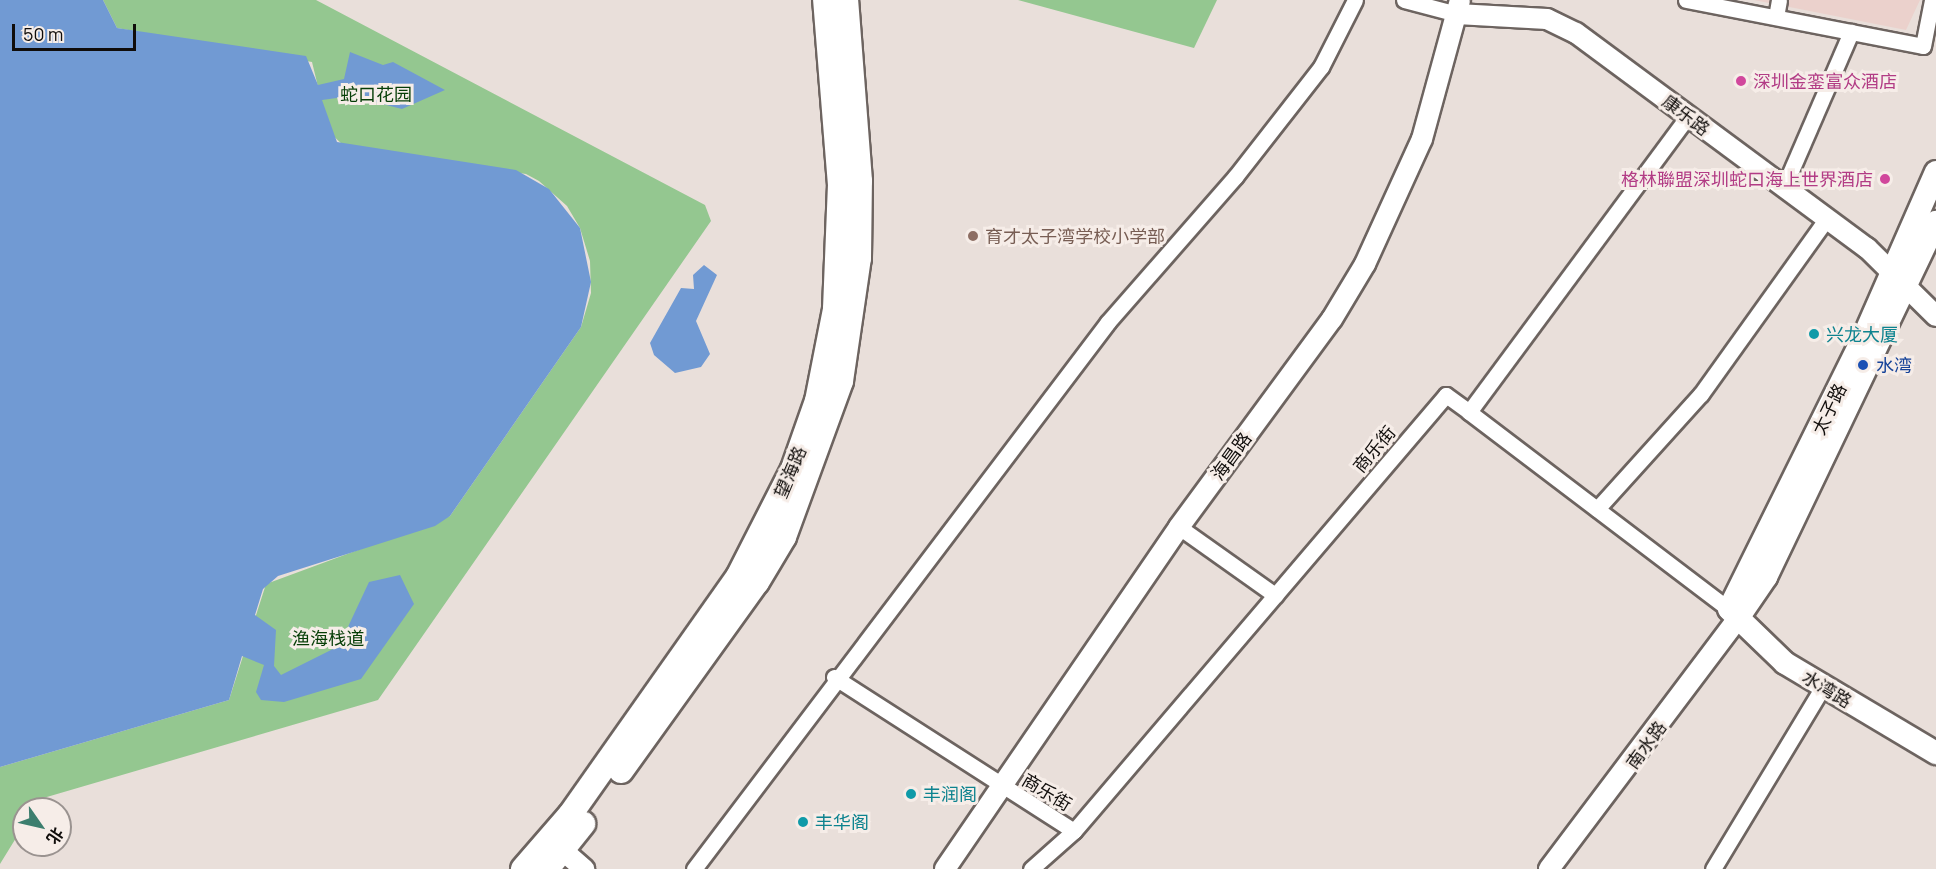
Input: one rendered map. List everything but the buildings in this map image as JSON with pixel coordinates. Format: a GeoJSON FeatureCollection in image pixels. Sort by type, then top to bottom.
{"type":"FeatureCollection","features":[{"type":"Feature","properties":{"kind":"main road","name":"望海路"},"geometry":{"type":"LineString","coordinates":[[547,859],[738,577],[793,468],[817,401],[835,309],[840,185],[825,0]]}},
{"type":"Feature","properties":{"kind":"main road","name":"望海路"},"geometry":{"type":"LineString","coordinates":[[547,859],[758,582],[784,537],[823,441],[853,321],[859,258],[860,181],[846,0]]}},
{"type":"Feature","properties":{"kind":"main road","name":"太子路"},"geometry":{"type":"LineString","coordinates":[[1733,613],[1766,577],[1900,279],[1936,172]]}},
{"type":"Feature","properties":{"kind":"main road","name":"太子路"},"geometry":{"type":"LineString","coordinates":[[1900,279],[1936,222]]}},
{"type":"Feature","properties":{"kind":"main road","name":"水湾路"},"geometry":{"type":"LineString","coordinates":[[1733,613],[1771,652],[1823,687],[1936,753]]}},
{"type":"Feature","properties":{"kind":"street"},"geometry":{"type":"LineString","coordinates":[[694,869],[834,677],[1108,322],[1235,177],[1322,67],[1355,0]]}},
{"type":"Feature","properties":{"kind":"street"},"geometry":{"type":"LineString","coordinates":[[1404,0],[1459,7]]}},
{"type":"Feature","properties":{"kind":"street"},"geometry":{"type":"LineString","coordinates":[[1686,0],[1923,46],[1932,0]]}},
{"type":"Feature","properties":{"kind":"street"},"geometry":{"type":"LineString","coordinates":[[1776,17],[1779,0]]}},
{"type":"Feature","properties":{"kind":"street","name":"康乐路"},"geometry":{"type":"LineString","coordinates":[[1459,7],[1561,24],[1827,218],[1900,279],[1936,316]]}},
{"type":"Feature","properties":{"kind":"street","name":"海昌路"},"geometry":{"type":"LineString","coordinates":[[945,869],[1179,527],[1332,319],[1365,264],[1422,139],[1459,7]]}},
{"type":"Feature","properties":{"kind":"street"},"geometry":{"type":"LineString","coordinates":[[1784,187],[1851,32]]}},
{"type":"Feature","properties":{"kind":"street"},"geometry":{"type":"LineString","coordinates":[[1688,116],[1469,412],[1733,613]]}},
{"type":"Feature","properties":{"kind":"street"},"geometry":{"type":"LineString","coordinates":[[1597,509],[1701,394],[1827,218]]}},
{"type":"Feature","properties":{"kind":"street","name":"商乐街"},"geometry":{"type":"LineString","coordinates":[[1031,869],[1074,831],[1446,394],[1469,412]]}},
{"type":"Feature","properties":{"kind":"street"},"geometry":{"type":"LineString","coordinates":[[1179,527],[1275,595]]}},
{"type":"Feature","properties":{"kind":"street","name":"南水路"},"geometry":{"type":"LineString","coordinates":[[1549,869],[1733,613]]}},
{"type":"Feature","properties":{"kind":"street","name":"商乐街"},"geometry":{"type":"LineString","coordinates":[[834,677],[1001,787],[1074,831]]}},
{"type":"Feature","properties":{"kind":"street"},"geometry":{"type":"LineString","coordinates":[[1713,869],[1823,687]]}},
{"type":"Feature","properties":{"kind":"street"},"geometry":{"type":"LineString","coordinates":[[547,859],[584,869]]}},
{"type":"Feature","properties":{"kind":"shaded area"},"geometry":{"type":"Polygon","coordinates":[[[1754,0],[1920,0],[1906,30],[1754,0]]]}},
{"type":"Feature","properties":{"kind":"green space","name":"渔海栈道"},"geometry":{"type":"Polygon","coordinates":[[[103,0],[316,0],[705,205],[711,221],[378,700],[47,797],[12,797],[12,844],[0,864],[0,767],[229,700],[266,584],[450,516],[581,327],[591,293],[590,261],[580,228],[567,206],[539,181],[526,174],[343,145],[329,132],[312,62],[117,28],[103,0]]]}},
{"type":"Feature","properties":{"kind":"green space"},"geometry":{"type":"Polygon","coordinates":[[[1018,0],[1217,0],[1194,48],[1018,0]]]}},
{"type":"Feature","properties":{"kind":"water"},"geometry":{"type":"Polygon","coordinates":[[[0,0],[103,0],[117,28],[306,56],[318,85],[344,79],[350,52],[383,65],[393,62],[445,90],[402,109],[351,96],[322,100],[337,142],[516,170],[549,189],[580,228],[591,282],[581,327],[450,516],[435,526],[278,576],[263,589],[255,615],[276,630],[274,666],[281,675],[339,646],[369,582],[400,575],[414,604],[361,679],[284,702],[261,700],[256,692],[264,665],[242,656],[229,700],[0,767],[0,0]]]}},
{"type":"Feature","properties":{"kind":"water"},"geometry":{"type":"Polygon","coordinates":[[[704,265],[717,275],[696,321],[710,354],[701,367],[675,373],[654,355],[650,343],[681,288],[694,289],[693,275],[704,265]]]}},
{"type":"Feature","properties":{"kind":"place","name":"深圳金銮富众酒店"},"geometry":{"type":"Point","coordinates":[1741,81]}},
{"type":"Feature","properties":{"kind":"place","name":"格林聯盟深圳蛇口海上世界酒店"},"geometry":{"type":"Point","coordinates":[1885,179]}},
{"type":"Feature","properties":{"kind":"place","name":"育才太子湾学校小学部"},"geometry":{"type":"Point","coordinates":[973,236]}},
{"type":"Feature","properties":{"kind":"place","name":"兴龙大厦"},"geometry":{"type":"Point","coordinates":[1814,334]}},
{"type":"Feature","properties":{"kind":"place","name":"水湾"},"geometry":{"type":"Point","coordinates":[1863,365]}},
{"type":"Feature","properties":{"kind":"place","name":"丰润阁"},"geometry":{"type":"Point","coordinates":[911,794]}},
{"type":"Feature","properties":{"kind":"place","name":"丰华阁"},"geometry":{"type":"Point","coordinates":[803,822]}},
{"type":"Feature","properties":{"kind":"park label","name":"蛇口花园"},"geometry":{"type":"Point","coordinates":[376,94]}}]}
